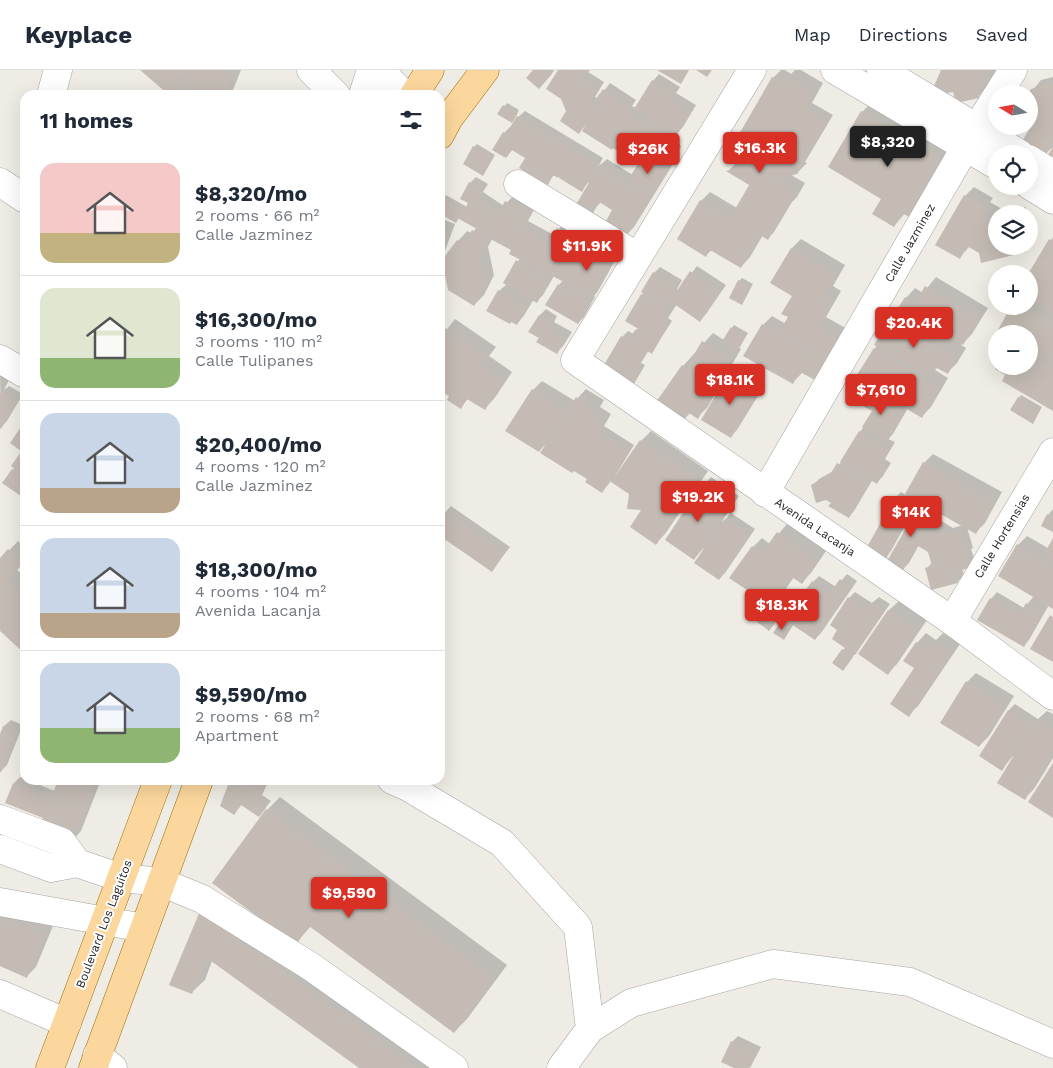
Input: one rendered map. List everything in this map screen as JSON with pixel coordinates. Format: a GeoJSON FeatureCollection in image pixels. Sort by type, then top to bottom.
{"type":"FeatureCollection","features":[{"type":"Feature","properties":{"kind":"main road"},"geometry":{"type":"LineString","coordinates":[[417,90],[430,70]]}},
{"type":"Feature","properties":{"kind":"main road"},"geometry":{"type":"LineString","coordinates":[[445,126],[485,70]]}},
{"type":"Feature","properties":{"kind":"main road","name":"Boulevard Los Laguitos"},"geometry":{"type":"LineString","coordinates":[[50,1068],[156,785]]}},
{"type":"Feature","properties":{"kind":"main road"},"geometry":{"type":"LineString","coordinates":[[101,1064],[144,928],[197,785]]}},
{"type":"Feature","properties":{"kind":"street"},"geometry":{"type":"LineString","coordinates":[[52,90],[58,70]]}},
{"type":"Feature","properties":{"kind":"street"},"geometry":{"type":"LineString","coordinates":[[311,70],[331,90]]}},
{"type":"Feature","properties":{"kind":"street"},"geometry":{"type":"LineString","coordinates":[[365,90],[371,70]]}},
{"type":"Feature","properties":{"kind":"street"},"geometry":{"type":"LineString","coordinates":[[380,70],[399,90]]}},
{"type":"Feature","properties":{"kind":"street"},"geometry":{"type":"LineString","coordinates":[[518,184],[638,257],[752,70]]}},
{"type":"Feature","properties":{"kind":"street"},"geometry":{"type":"LineString","coordinates":[[835,70],[972,137],[995,145]]}},
{"type":"Feature","properties":{"kind":"street"},"geometry":{"type":"LineString","coordinates":[[881,70],[972,137],[988,156]]}},
{"type":"Feature","properties":{"kind":"street"},"geometry":{"type":"LineString","coordinates":[[1004,85],[1013,70]]}},
{"type":"Feature","properties":{"kind":"street","name":"Calle Jazminez"},"geometry":{"type":"LineString","coordinates":[[766,493],[988,110]]}},
{"type":"Feature","properties":{"kind":"street"},"geometry":{"type":"LineString","coordinates":[[1038,165],[1053,174]]}},
{"type":"Feature","properties":{"kind":"street"},"geometry":{"type":"LineString","coordinates":[[1038,191],[1053,200]]}},
{"type":"Feature","properties":{"kind":"street","name":"Avenida Lacanja"},"geometry":{"type":"LineString","coordinates":[[638,257],[575,360],[952,621],[1053,696]]}},
{"type":"Feature","properties":{"kind":"street"},"geometry":{"type":"LineString","coordinates":[[0,359],[20,371]]}},
{"type":"Feature","properties":{"kind":"street","name":"Calle Hortensias"},"geometry":{"type":"LineString","coordinates":[[952,621],[1053,452]]}},
{"type":"Feature","properties":{"kind":"street"},"geometry":{"type":"LineString","coordinates":[[402,785],[502,843],[578,927],[590,1029]]}},
{"type":"Feature","properties":{"kind":"street"},"geometry":{"type":"LineString","coordinates":[[0,818],[62,842],[77,863]]}},
{"type":"Feature","properties":{"kind":"street"},"geometry":{"type":"LineString","coordinates":[[0,849],[51,868],[77,863],[121,878],[161,882],[202,900],[310,966],[454,1068]]}},
{"type":"Feature","properties":{"kind":"street"},"geometry":{"type":"LineString","coordinates":[[0,902],[144,928]]}},
{"type":"Feature","properties":{"kind":"street"},"geometry":{"type":"LineString","coordinates":[[561,1068],[590,1029],[631,1003],[772,964],[910,982],[1053,1044]]}},
{"type":"Feature","properties":{"kind":"street"},"geometry":{"type":"LineString","coordinates":[[0,994],[67,1023]]}},
{"type":"Feature","properties":{"kind":"building"},"geometry":{"type":"Polygon","coordinates":[[[140,70],[184,70],[176,90],[163,90],[140,70]]]}},
{"type":"Feature","properties":{"kind":"building"},"geometry":{"type":"Polygon","coordinates":[[[187,70],[222,70],[232,75],[227,90],[179,90],[187,70]]]}},
{"type":"Feature","properties":{"kind":"building"},"geometry":{"type":"Polygon","coordinates":[[[533,70],[547,70],[552,74],[539,89],[526,78],[533,70]]]}},
{"type":"Feature","properties":{"kind":"building"},"geometry":{"type":"Polygon","coordinates":[[[558,70],[570,70],[599,89],[590,103],[596,107],[579,134],[560,121],[566,111],[561,99],[546,89],[558,70]]]}},
{"type":"Feature","properties":{"kind":"building"},"geometry":{"type":"Polygon","coordinates":[[[574,70],[590,70],[585,77],[574,70]]]}},
{"type":"Feature","properties":{"kind":"building"},"geometry":{"type":"Polygon","coordinates":[[[657,70],[689,70],[681,84],[657,70]]]}},
{"type":"Feature","properties":{"kind":"building"},"geometry":{"type":"Polygon","coordinates":[[[696,70],[712,70],[707,77],[696,70]]]}},
{"type":"Feature","properties":{"kind":"building"},"geometry":{"type":"Polygon","coordinates":[[[941,70],[987,70],[990,85],[977,88],[979,98],[956,103],[953,92],[947,93],[934,86],[941,70]]]}},
{"type":"Feature","properties":{"kind":"building"},"geometry":{"type":"Polygon","coordinates":[[[787,76],[815,93],[805,108],[827,121],[799,171],[777,157],[776,159],[799,173],[777,181],[796,193],[768,240],[760,235],[741,268],[710,250],[706,257],[677,239],[700,200],[730,218],[749,185],[726,171],[742,167],[744,140],[738,136],[772,77],[783,83],[787,76]]]}},
{"type":"Feature","properties":{"kind":"building"},"geometry":{"type":"Polygon","coordinates":[[[652,80],[675,93],[671,100],[691,112],[677,135],[634,109],[652,80]]]}},
{"type":"Feature","properties":{"kind":"building"},"geometry":{"type":"Polygon","coordinates":[[[1053,83],[1053,140],[1042,160],[1038,158],[1038,145],[1020,145],[1026,135],[1038,135],[1038,87],[1053,83]]]}},
{"type":"Feature","properties":{"kind":"building"},"geometry":{"type":"Polygon","coordinates":[[[603,89],[631,107],[627,112],[643,122],[646,118],[671,134],[668,139],[676,154],[658,161],[650,156],[649,159],[643,154],[637,164],[582,131],[600,103],[595,100],[603,89]]]}},
{"type":"Feature","properties":{"kind":"building"},"geometry":{"type":"Polygon","coordinates":[[[503,105],[518,113],[512,123],[497,114],[503,105]]]}},
{"type":"Feature","properties":{"kind":"building"},"geometry":{"type":"Polygon","coordinates":[[[861,111],[914,142],[901,165],[915,142],[948,162],[914,220],[902,213],[894,227],[872,214],[881,199],[828,167],[861,111]]]}},
{"type":"Feature","properties":{"kind":"building"},"geometry":{"type":"Polygon","coordinates":[[[517,116],[598,164],[582,192],[559,178],[562,171],[558,178],[553,175],[548,185],[519,168],[525,158],[512,150],[506,158],[492,150],[503,132],[506,134],[517,116]]]}},
{"type":"Feature","properties":{"kind":"building"},"geometry":{"type":"Polygon","coordinates":[[[473,146],[493,158],[483,176],[463,164],[473,146]]]}},
{"type":"Feature","properties":{"kind":"building"},"geometry":{"type":"Polygon","coordinates":[[[1053,147],[1053,162],[1046,158],[1053,147]]]}},
{"type":"Feature","properties":{"kind":"building"},"geometry":{"type":"Polygon","coordinates":[[[643,156],[668,170],[653,195],[628,180],[643,156]]]}},
{"type":"Feature","properties":{"kind":"building"},"geometry":{"type":"Polygon","coordinates":[[[600,164],[619,176],[615,183],[619,178],[651,197],[628,234],[606,221],[612,210],[599,202],[593,213],[577,203],[600,164]]]}},
{"type":"Feature","properties":{"kind":"building"},"geometry":{"type":"Polygon","coordinates":[[[469,182],[483,190],[478,199],[492,206],[479,230],[459,219],[468,203],[460,199],[469,182]]]}},
{"type":"Feature","properties":{"kind":"building"},"geometry":{"type":"Polygon","coordinates":[[[964,195],[985,207],[982,212],[988,215],[988,255],[1014,255],[981,263],[979,253],[967,246],[960,259],[935,245],[964,195]]]}},
{"type":"Feature","properties":{"kind":"building"},"geometry":{"type":"Polygon","coordinates":[[[445,199],[464,209],[456,223],[445,217],[445,199]]]}},
{"type":"Feature","properties":{"kind":"building"},"geometry":{"type":"Polygon","coordinates":[[[505,201],[530,214],[523,227],[549,242],[557,228],[583,243],[562,281],[509,254],[511,250],[479,233],[492,208],[499,212],[505,201]]]}},
{"type":"Feature","properties":{"kind":"building"},"geometry":{"type":"Polygon","coordinates":[[[445,228],[450,231],[445,244],[445,228]]]}},
{"type":"Feature","properties":{"kind":"building"},"geometry":{"type":"Polygon","coordinates":[[[472,230],[488,240],[479,257],[485,286],[474,306],[448,290],[445,275],[445,256],[457,240],[465,243],[472,230]]]}},
{"type":"Feature","properties":{"kind":"building"},"geometry":{"type":"Polygon","coordinates":[[[1049,239],[1053,242],[1053,314],[1038,305],[1038,265],[1033,265],[1049,239]]]}},
{"type":"Feature","properties":{"kind":"building"},"geometry":{"type":"Polygon","coordinates":[[[583,245],[613,261],[592,299],[562,283],[583,245]]]}},
{"type":"Feature","properties":{"kind":"building"},"geometry":{"type":"Polygon","coordinates":[[[791,248],[837,275],[824,296],[833,301],[818,327],[838,339],[826,360],[779,332],[788,317],[781,314],[792,296],[770,283],[791,248]]]}},
{"type":"Feature","properties":{"kind":"building"},"geometry":{"type":"Polygon","coordinates":[[[516,260],[550,280],[537,303],[503,283],[516,260]]]}},
{"type":"Feature","properties":{"kind":"building"},"geometry":{"type":"Polygon","coordinates":[[[690,271],[720,292],[700,322],[670,301],[690,271]]]}},
{"type":"Feature","properties":{"kind":"building"},"geometry":{"type":"Polygon","coordinates":[[[653,272],[677,286],[665,306],[641,292],[653,272]]]}},
{"type":"Feature","properties":{"kind":"building"},"geometry":{"type":"Polygon","coordinates":[[[738,280],[751,287],[742,305],[729,298],[738,280]]]}},
{"type":"Feature","properties":{"kind":"building"},"geometry":{"type":"Polygon","coordinates":[[[558,284],[590,303],[578,324],[545,305],[558,284]]]}},
{"type":"Feature","properties":{"kind":"building"},"geometry":{"type":"Polygon","coordinates":[[[925,286],[979,318],[963,345],[952,339],[947,348],[893,316],[905,297],[915,303],[925,286]]]}},
{"type":"Feature","properties":{"kind":"building"},"geometry":{"type":"Polygon","coordinates":[[[498,290],[528,307],[517,325],[511,322],[510,324],[486,311],[498,290]]]}},
{"type":"Feature","properties":{"kind":"building"},"geometry":{"type":"Polygon","coordinates":[[[641,294],[671,312],[663,325],[667,327],[652,354],[647,351],[636,370],[639,372],[628,391],[604,365],[621,336],[628,340],[636,329],[657,340],[625,321],[641,294]]]}},
{"type":"Feature","properties":{"kind":"building"},"geometry":{"type":"Polygon","coordinates":[[[1038,314],[1053,323],[1053,363],[1038,354],[1038,325],[1001,325],[1006,315],[1038,314]]]}},
{"type":"Feature","properties":{"kind":"building"},"geometry":{"type":"Polygon","coordinates":[[[539,315],[552,322],[549,328],[566,339],[557,354],[536,342],[539,338],[528,332],[539,315]]]}},
{"type":"Feature","properties":{"kind":"building"},"geometry":{"type":"Polygon","coordinates":[[[890,318],[957,357],[948,374],[935,367],[929,377],[874,345],[890,318]]]}},
{"type":"Feature","properties":{"kind":"building"},"geometry":{"type":"Polygon","coordinates":[[[762,324],[825,361],[815,380],[800,372],[793,384],[743,356],[762,324]]]}},
{"type":"Feature","properties":{"kind":"building"},"geometry":{"type":"Polygon","coordinates":[[[731,327],[746,336],[737,352],[721,343],[731,327]]]}},
{"type":"Feature","properties":{"kind":"building"},"geometry":{"type":"Polygon","coordinates":[[[445,328],[487,356],[481,366],[504,381],[485,410],[467,399],[461,409],[447,400],[449,396],[445,394],[445,328]]]}},
{"type":"Feature","properties":{"kind":"building"},"geometry":{"type":"Polygon","coordinates":[[[702,341],[732,359],[698,419],[689,413],[681,425],[654,405],[682,365],[686,368],[702,341]]]}},
{"type":"Feature","properties":{"kind":"building"},"geometry":{"type":"Polygon","coordinates":[[[874,348],[940,387],[922,418],[855,378],[874,348]]]}},
{"type":"Feature","properties":{"kind":"building"},"geometry":{"type":"Polygon","coordinates":[[[1038,357],[1053,366],[1053,411],[1002,381],[1005,375],[1038,375],[1038,357]]]}},
{"type":"Feature","properties":{"kind":"building"},"geometry":{"type":"Polygon","coordinates":[[[728,374],[759,392],[731,438],[701,420],[728,374]]]}},
{"type":"Feature","properties":{"kind":"building"},"geometry":{"type":"Polygon","coordinates":[[[532,389],[566,410],[539,452],[505,431],[532,389]]]}},
{"type":"Feature","properties":{"kind":"building"},"geometry":{"type":"Polygon","coordinates":[[[867,390],[905,412],[887,442],[862,427],[872,411],[859,404],[867,390]]]}},
{"type":"Feature","properties":{"kind":"building"},"geometry":{"type":"Polygon","coordinates":[[[2,391],[18,401],[1,429],[0,394],[2,391]]]}},
{"type":"Feature","properties":{"kind":"building"},"geometry":{"type":"Polygon","coordinates":[[[576,397],[595,410],[591,416],[603,424],[598,432],[629,452],[602,493],[585,482],[587,479],[574,471],[572,473],[540,453],[576,397]]]}},
{"type":"Feature","properties":{"kind":"building"},"geometry":{"type":"Polygon","coordinates":[[[1018,397],[1040,410],[1033,424],[1010,410],[1018,397]]]}},
{"type":"Feature","properties":{"kind":"building"},"geometry":{"type":"Polygon","coordinates":[[[20,428],[20,450],[10,443],[20,428]]]}},
{"type":"Feature","properties":{"kind":"building"},"geometry":{"type":"Polygon","coordinates":[[[859,431],[890,449],[880,465],[886,469],[877,484],[840,462],[859,431]]]}},
{"type":"Feature","properties":{"kind":"building"},"geometry":{"type":"Polygon","coordinates":[[[640,440],[700,481],[656,545],[630,527],[641,510],[627,509],[629,494],[611,482],[640,440]]]}},
{"type":"Feature","properties":{"kind":"building"},"geometry":{"type":"Polygon","coordinates":[[[20,453],[20,472],[11,466],[20,453]]]}},
{"type":"Feature","properties":{"kind":"building"},"geometry":{"type":"Polygon","coordinates":[[[923,462],[994,502],[976,534],[905,494],[923,462]]]}},
{"type":"Feature","properties":{"kind":"building"},"geometry":{"type":"Polygon","coordinates":[[[837,463],[870,483],[849,518],[828,506],[831,503],[826,500],[816,503],[811,485],[831,473],[837,463]]]}},
{"type":"Feature","properties":{"kind":"building"},"geometry":{"type":"Polygon","coordinates":[[[12,469],[20,475],[20,496],[2,483],[12,469]]]}},
{"type":"Feature","properties":{"kind":"building"},"geometry":{"type":"Polygon","coordinates":[[[701,486],[730,506],[694,560],[665,540],[701,486]]]}},
{"type":"Feature","properties":{"kind":"building"},"geometry":{"type":"Polygon","coordinates":[[[894,498],[913,508],[886,559],[866,549],[894,498]]]}},
{"type":"Feature","properties":{"kind":"building"},"geometry":{"type":"Polygon","coordinates":[[[919,506],[934,515],[903,570],[887,561],[919,506]]]}},
{"type":"Feature","properties":{"kind":"building"},"geometry":{"type":"Polygon","coordinates":[[[445,512],[505,553],[492,572],[445,539],[445,512]]]}},
{"type":"Feature","properties":{"kind":"building"},"geometry":{"type":"Polygon","coordinates":[[[1047,514],[1053,517],[1053,532],[1041,526],[1047,514]]]}},
{"type":"Feature","properties":{"kind":"building"},"geometry":{"type":"Polygon","coordinates":[[[724,519],[750,536],[719,580],[694,563],[724,519]]]}},
{"type":"Feature","properties":{"kind":"building"},"geometry":{"type":"Polygon","coordinates":[[[931,524],[947,534],[960,530],[967,555],[946,561],[966,556],[969,568],[955,572],[958,583],[931,590],[925,568],[932,566],[928,552],[918,546],[931,524]]]}},
{"type":"Feature","properties":{"kind":"building"},"geometry":{"type":"Polygon","coordinates":[[[777,532],[818,561],[802,584],[792,577],[772,607],[729,578],[752,546],[762,553],[777,532]]]}},
{"type":"Feature","properties":{"kind":"building"},"geometry":{"type":"Polygon","coordinates":[[[1053,538],[1053,561],[1043,556],[1053,538]]]}},
{"type":"Feature","properties":{"kind":"building"},"geometry":{"type":"Polygon","coordinates":[[[1017,544],[1053,566],[1053,609],[998,576],[1017,544]]]}},
{"type":"Feature","properties":{"kind":"building"},"geometry":{"type":"Polygon","coordinates":[[[8,549],[20,560],[20,566],[8,580],[20,591],[20,649],[0,631],[0,558],[8,549]]]}},
{"type":"Feature","properties":{"kind":"building"},"geometry":{"type":"Polygon","coordinates":[[[840,579],[851,587],[815,640],[785,620],[812,581],[830,593],[840,579]]]}},
{"type":"Feature","properties":{"kind":"building"},"geometry":{"type":"Polygon","coordinates":[[[848,597],[867,609],[872,602],[885,611],[855,655],[832,639],[837,630],[830,625],[848,597]]]}},
{"type":"Feature","properties":{"kind":"building"},"geometry":{"type":"Polygon","coordinates":[[[990,598],[1019,615],[1026,603],[1043,614],[1024,647],[977,620],[990,598]]]}},
{"type":"Feature","properties":{"kind":"building"},"geometry":{"type":"Polygon","coordinates":[[[765,608],[779,617],[769,631],[756,621],[765,608]]]}},
{"type":"Feature","properties":{"kind":"building"},"geometry":{"type":"Polygon","coordinates":[[[888,610],[918,630],[888,675],[858,654],[888,610]]]}},
{"type":"Feature","properties":{"kind":"building"},"geometry":{"type":"Polygon","coordinates":[[[1050,615],[1053,617],[1053,662],[1030,649],[1050,615]]]}},
{"type":"Feature","properties":{"kind":"building"},"geometry":{"type":"Polygon","coordinates":[[[781,621],[791,628],[784,640],[773,633],[781,621]]]}},
{"type":"Feature","properties":{"kind":"building"},"geometry":{"type":"Polygon","coordinates":[[[933,641],[951,654],[909,717],[890,704],[914,668],[903,661],[916,642],[927,650],[933,641]]]}},
{"type":"Feature","properties":{"kind":"building"},"geometry":{"type":"Polygon","coordinates":[[[842,649],[853,657],[843,671],[832,663],[842,649]]]}},
{"type":"Feature","properties":{"kind":"building"},"geometry":{"type":"Polygon","coordinates":[[[966,681],[1005,706],[979,747],[940,723],[966,681]]]}},
{"type":"Feature","properties":{"kind":"building"},"geometry":{"type":"Polygon","coordinates":[[[1008,710],[1032,724],[1002,771],[979,756],[1008,710]]]}},
{"type":"Feature","properties":{"kind":"building"},"geometry":{"type":"Polygon","coordinates":[[[1036,719],[1053,729],[1053,754],[1025,800],[997,783],[1036,719]]]}},
{"type":"Feature","properties":{"kind":"building"},"geometry":{"type":"Polygon","coordinates":[[[3,726],[17,732],[0,772],[0,734],[3,726]]]}},
{"type":"Feature","properties":{"kind":"building"},"geometry":{"type":"Polygon","coordinates":[[[1053,763],[1053,818],[1028,802],[1053,763]]]}},
{"type":"Feature","properties":{"kind":"building"},"geometry":{"type":"Polygon","coordinates":[[[13,783],[51,798],[56,785],[94,785],[72,842],[39,829],[43,818],[5,803],[13,783]]]}},
{"type":"Feature","properties":{"kind":"building"},"geometry":{"type":"Polygon","coordinates":[[[228,785],[233,785],[266,808],[259,817],[241,805],[234,815],[220,806],[228,785]]]}},
{"type":"Feature","properties":{"kind":"building"},"geometry":{"type":"Polygon","coordinates":[[[234,785],[264,785],[258,801],[234,785]]]}},
{"type":"Feature","properties":{"kind":"building"},"geometry":{"type":"Polygon","coordinates":[[[266,809],[495,978],[454,1033],[309,926],[296,945],[212,883],[266,809]]]}},
{"type":"Feature","properties":{"kind":"building"},"geometry":{"type":"Polygon","coordinates":[[[200,911],[415,1068],[359,1068],[207,958],[192,994],[169,985],[200,911]]]}},
{"type":"Feature","properties":{"kind":"building"},"geometry":{"type":"Polygon","coordinates":[[[0,917],[45,935],[27,978],[0,966],[0,917]]]}},
{"type":"Feature","properties":{"kind":"building"},"geometry":{"type":"Polygon","coordinates":[[[731,1041],[756,1053],[749,1068],[734,1068],[721,1062],[731,1041]]]}}]}
